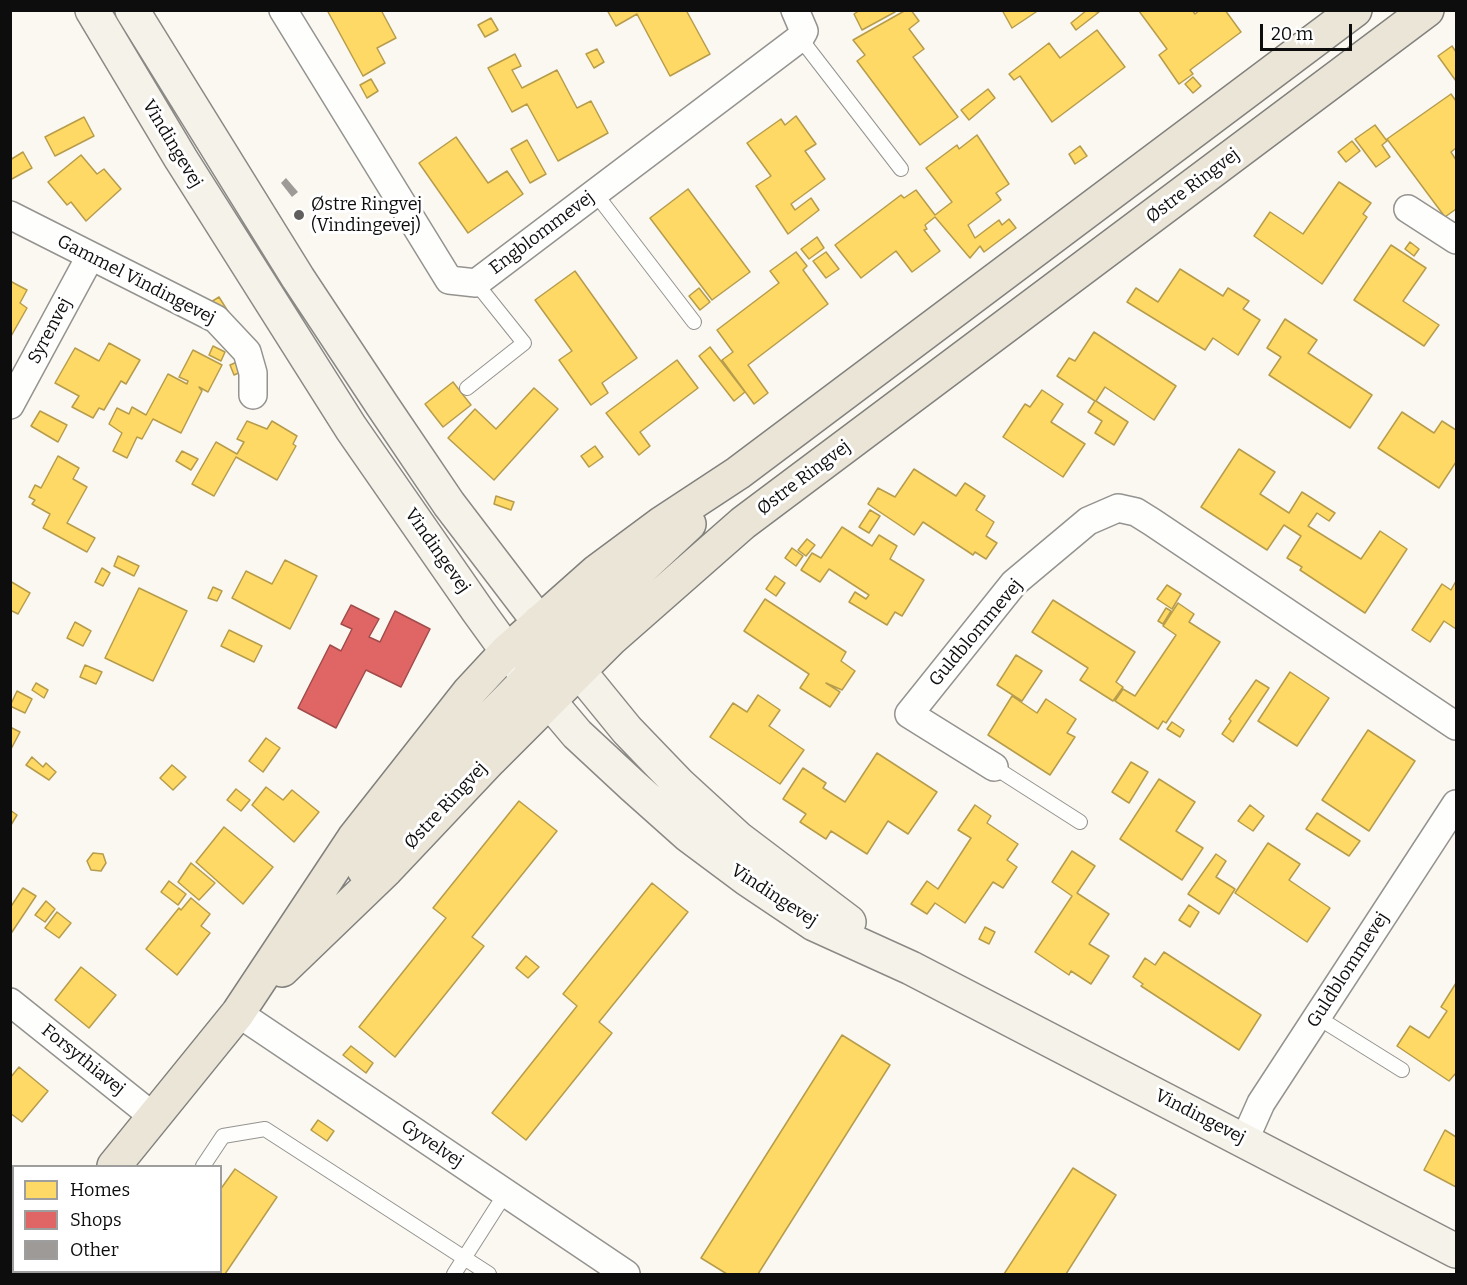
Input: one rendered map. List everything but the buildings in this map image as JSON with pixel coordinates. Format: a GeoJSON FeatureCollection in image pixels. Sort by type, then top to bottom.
{"type":"FeatureCollection","features":[{"type":"Feature","properties":{"kind":"main road","name":"Østre Ringvej"},"geometry":{"type":"LineString","coordinates":[[116,1165],[238,1013],[354,838],[469,692],[507,651],[549,634],[596,572],[662,523],[738,473],[1355,10]]}},
{"type":"Feature","properties":{"kind":"main road","name":"Østre Ringvej"},"geometry":{"type":"LineString","coordinates":[[238,1013],[387,869],[539,689],[578,671],[743,523],[1427,10]]}},
{"type":"Feature","properties":{"kind":"main road"},"geometry":{"type":"LineString","coordinates":[[539,689],[549,634]]}},
{"type":"Feature","properties":{"kind":"street","name":"Vindingevej"},"geometry":{"type":"LineString","coordinates":[[92,10],[180,159],[351,428],[507,651],[578,734],[633,786],[688,835],[747,879],[814,924],[911,968],[1245,1139],[1456,1251]]}},
{"type":"Feature","properties":{"kind":"street","name":"Vindingevej"},"geometry":{"type":"LineString","coordinates":[[132,10],[293,269],[382,405],[449,504],[578,671],[627,730],[679,784],[738,838],[911,968]]}},
{"type":"Feature","properties":{"kind":"street","name":"Engblommevej"},"geometry":{"type":"LineString","coordinates":[[283,10],[450,280],[476,283],[800,38]]}},
{"type":"Feature","properties":{"kind":"street"},"geometry":{"type":"LineString","coordinates":[[795,10],[804,31],[800,38]]}},
{"type":"Feature","properties":{"kind":"street"},"geometry":{"type":"LineString","coordinates":[[1408,209],[1456,240]]}},
{"type":"Feature","properties":{"kind":"street","name":"Gammel Vindingevej"},"geometry":{"type":"LineString","coordinates":[[10,215],[216,319],[247,352],[253,373],[253,395]]}},
{"type":"Feature","properties":{"kind":"street","name":"Syrenvej"},"geometry":{"type":"LineString","coordinates":[[10,405],[90,256]]}},
{"type":"Feature","properties":{"kind":"street","name":"Guldblommevej"},"geometry":{"type":"LineString","coordinates":[[994,767],[909,714],[1014,583],[1088,521],[1118,508],[1136,512],[1152,522],[1456,726]]}},
{"type":"Feature","properties":{"kind":"street","name":"Guldblommevej"},"geometry":{"type":"LineString","coordinates":[[1245,1139],[1261,1103],[1456,804]]}},
{"type":"Feature","properties":{"kind":"street","name":"Forsythiavej"},"geometry":{"type":"LineString","coordinates":[[10,1002],[155,1118]]}},
{"type":"Feature","properties":{"kind":"street","name":"Gyvelvej"},"geometry":{"type":"LineString","coordinates":[[238,1013],[626,1275]]}},
{"type":"Feature","properties":{"kind":"lane"},"geometry":{"type":"LineString","coordinates":[[800,38],[901,169]]}},
{"type":"Feature","properties":{"kind":"lane"},"geometry":{"type":"LineString","coordinates":[[595,193],[694,322]]}},
{"type":"Feature","properties":{"kind":"lane"},"geometry":{"type":"LineString","coordinates":[[467,388],[524,343],[476,283]]}},
{"type":"Feature","properties":{"kind":"lane","name":"Guldblommevej"},"geometry":{"type":"LineString","coordinates":[[994,767],[1080,822]]}},
{"type":"Feature","properties":{"kind":"lane"},"geometry":{"type":"LineString","coordinates":[[1317,1017],[1402,1070]]}},
{"type":"Feature","properties":{"kind":"lane"},"geometry":{"type":"LineString","coordinates":[[204,1165],[223,1136],[265,1129],[489,1275]]}},
{"type":"Feature","properties":{"kind":"lane"},"geometry":{"type":"LineString","coordinates":[[454,1275],[505,1194]]}},
{"type":"Feature","properties":{"kind":"place","name":"Østre Ringvej (Vindingevej)"},"geometry":{"type":"Point","coordinates":[299,215]}}]}
